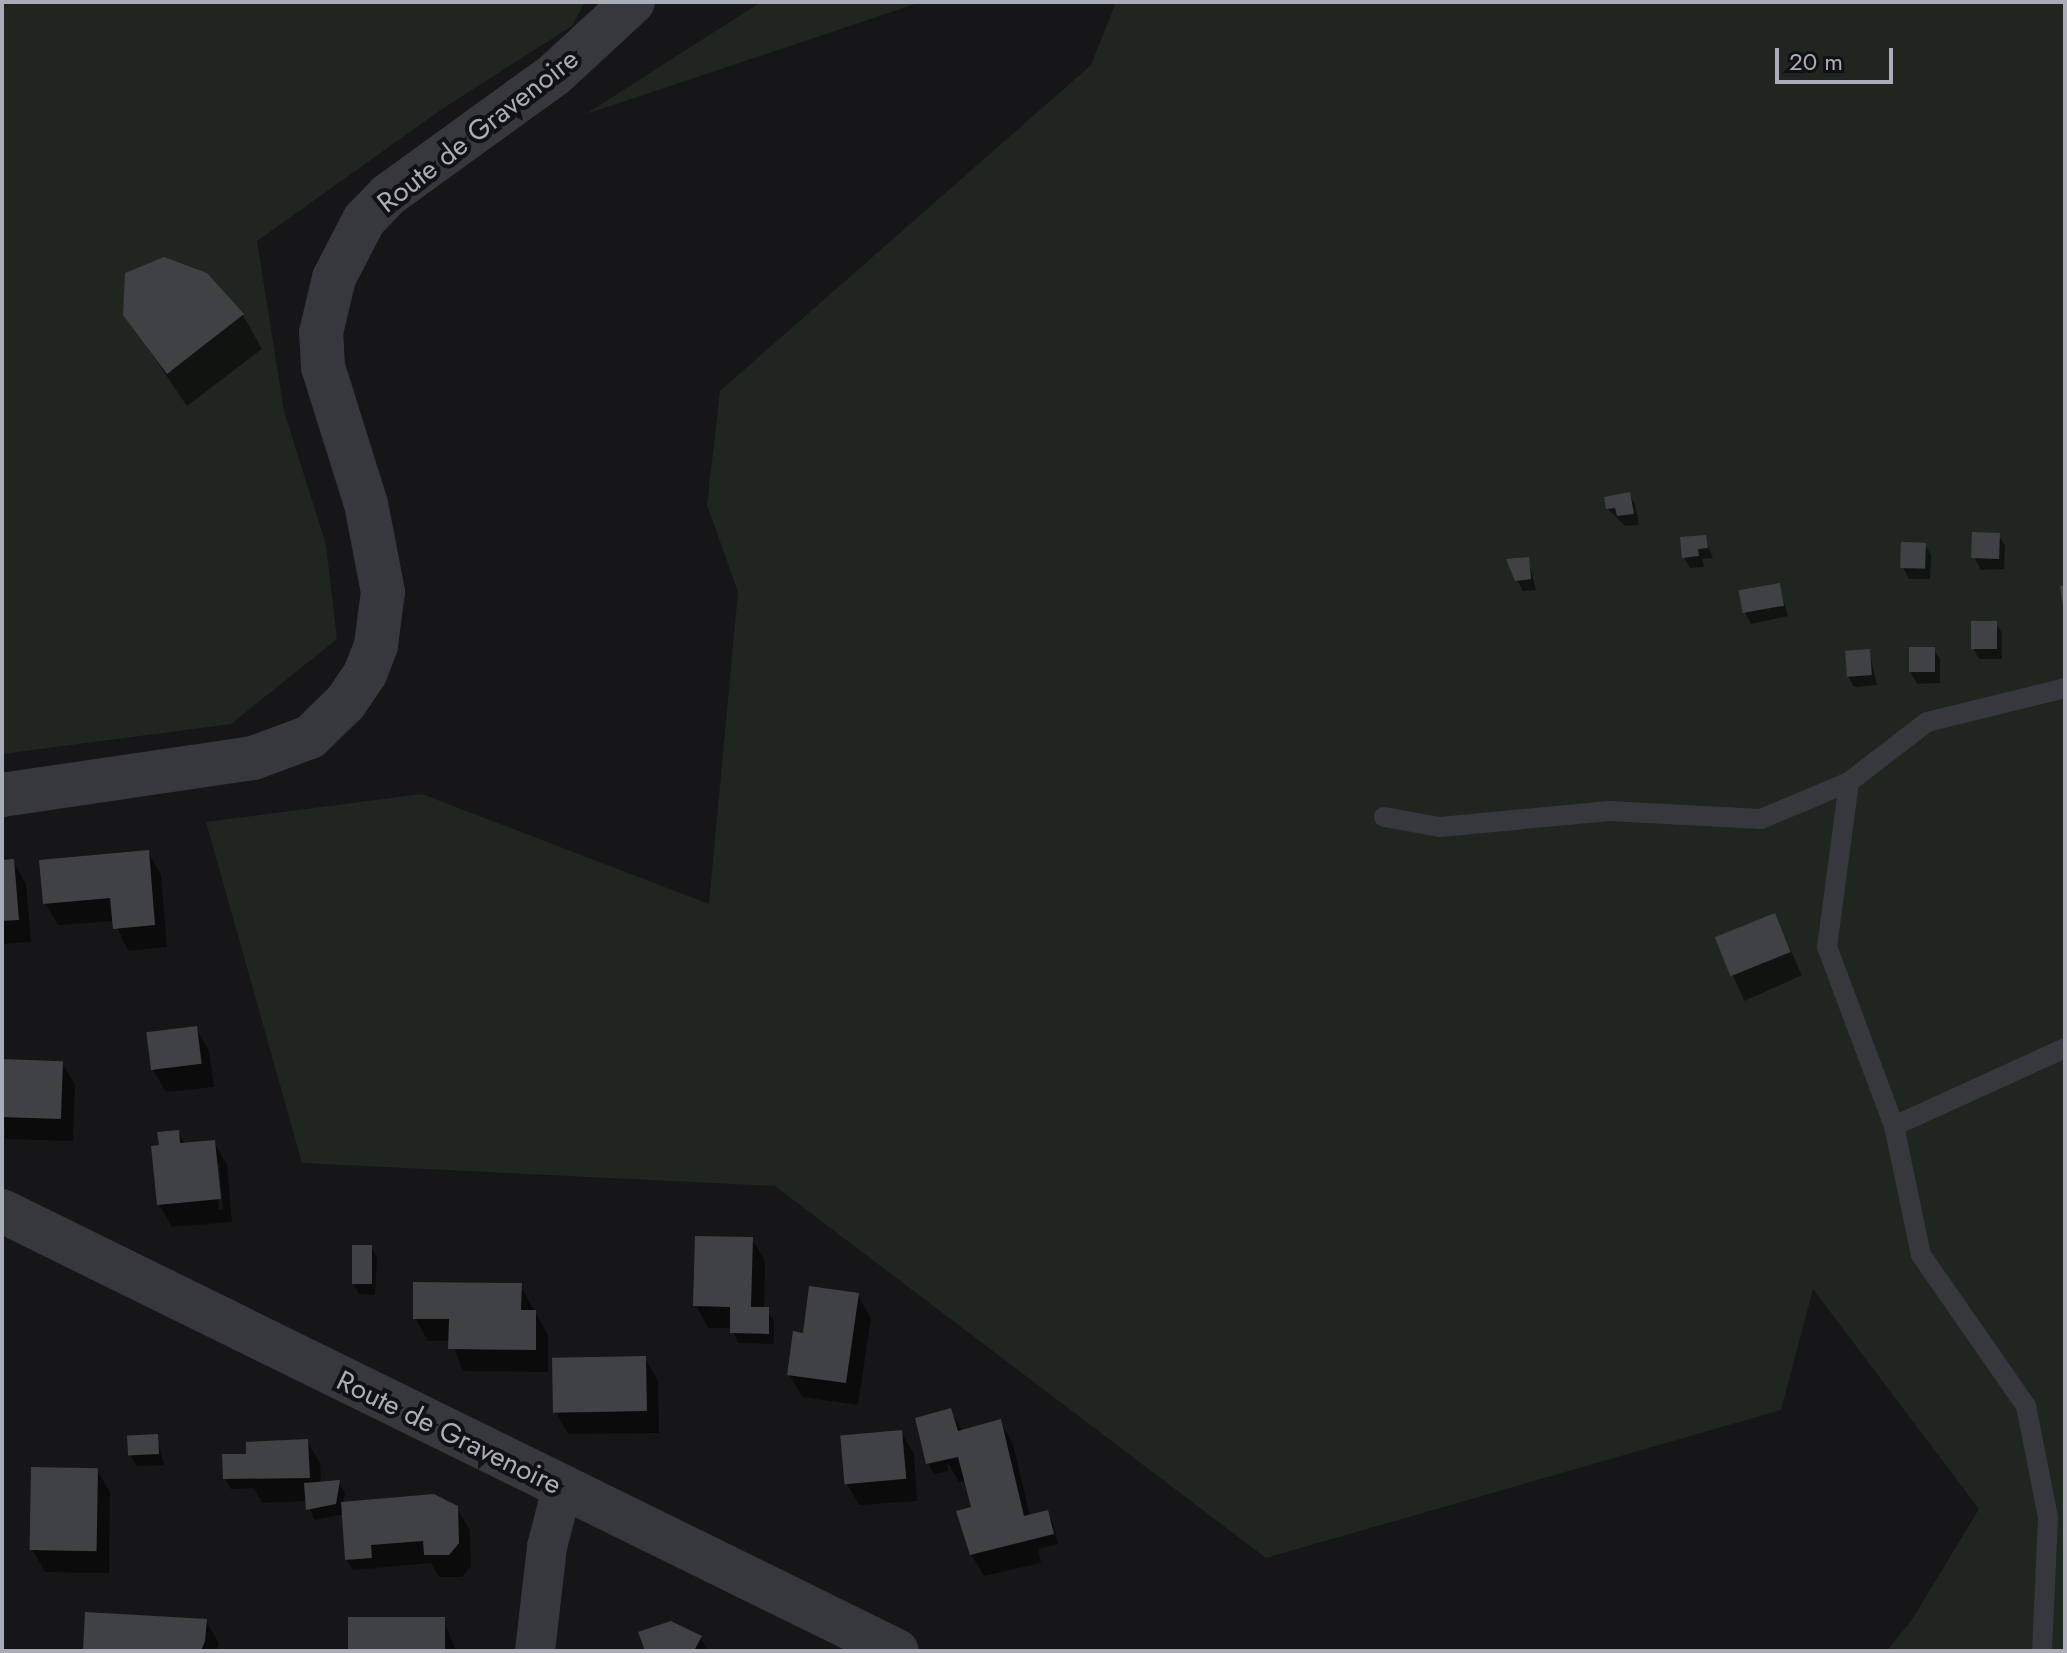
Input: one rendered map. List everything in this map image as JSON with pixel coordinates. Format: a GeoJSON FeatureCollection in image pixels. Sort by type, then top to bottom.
{"type":"FeatureCollection","features":[{"type":"Feature","properties":{"kind":"street","name":"Route de Gravenoire"},"geometry":{"type":"LineString","coordinates":[[2,795],[253,758],[310,737],[346,702],[365,674],[376,645],[383,592],[366,504],[323,367],[321,333],[334,278],[364,220],[388,195],[555,74],[633,2]]}},
{"type":"Feature","properties":{"kind":"street","name":"Route de Gravenoire"},"geometry":{"type":"LineString","coordinates":[[2,1211],[562,1489],[897,1651]]}},
{"type":"Feature","properties":{"kind":"street"},"geometry":{"type":"LineString","coordinates":[[535,1651],[547,1547],[562,1489]]}},
{"type":"Feature","properties":{"kind":"lane"},"geometry":{"type":"LineString","coordinates":[[1384,817],[1440,827],[1609,811],[1761,819],[1849,782],[1927,722],[2065,688]]}},
{"type":"Feature","properties":{"kind":"lane"},"geometry":{"type":"LineString","coordinates":[[1849,782],[1827,947],[1894,1126],[1921,1255],[2026,1406],[2048,1517],[2042,1651]]}},
{"type":"Feature","properties":{"kind":"lane"},"geometry":{"type":"LineString","coordinates":[[1894,1126],[2065,1048]]}},
{"type":"Feature","properties":{"kind":"shaded area"},"geometry":{"type":"Polygon","coordinates":[[[2,2],[585,2],[572,26],[442,109],[257,241],[284,411],[326,545],[337,639],[231,724],[2,754],[2,2]]]}},
{"type":"Feature","properties":{"kind":"shaded area"},"geometry":{"type":"Polygon","coordinates":[[[761,2],[921,2],[586,114],[761,2]]]}},
{"type":"Feature","properties":{"kind":"shaded area"},"geometry":{"type":"Polygon","coordinates":[[[1116,2],[2065,2],[2065,1651],[1887,1651],[1913,1618],[1979,1509],[1813,1289],[1781,1410],[1266,1558],[775,1186],[302,1163],[206,822],[422,794],[709,904],[738,592],[707,505],[720,391],[1091,65],[1116,2]]]}},
{"type":"Feature","properties":{"kind":"building"},"geometry":{"type":"Polygon","coordinates":[[[164,257],[207,273],[244,314],[167,374],[123,315],[125,273],[164,257]]]}},
{"type":"Feature","properties":{"kind":"building"},"geometry":{"type":"Polygon","coordinates":[[[1630,492],[1634,514],[1617,516],[1615,508],[1606,509],[1604,497],[1630,492]]]}},
{"type":"Feature","properties":{"kind":"building"},"geometry":{"type":"Polygon","coordinates":[[[1972,532],[2000,533],[1999,559],[1971,558],[1972,532]]]}},
{"type":"Feature","properties":{"kind":"building"},"geometry":{"type":"Polygon","coordinates":[[[1706,535],[1708,548],[1698,549],[1699,556],[1682,558],[1680,537],[1706,535]]]}},
{"type":"Feature","properties":{"kind":"building"},"geometry":{"type":"Polygon","coordinates":[[[1901,542],[1926,543],[1925,569],[1900,568],[1901,542]]]}},
{"type":"Feature","properties":{"kind":"building"},"geometry":{"type":"Polygon","coordinates":[[[1529,557],[1531,579],[1515,581],[1506,559],[1529,557]]]}},
{"type":"Feature","properties":{"kind":"building"},"geometry":{"type":"Polygon","coordinates":[[[1780,583],[1784,606],[1743,613],[1739,590],[1780,583]]]}},
{"type":"Feature","properties":{"kind":"building"},"geometry":{"type":"Polygon","coordinates":[[[2065,585],[2065,606],[2063,606],[2060,586],[2065,585]]]}},
{"type":"Feature","properties":{"kind":"building"},"geometry":{"type":"Polygon","coordinates":[[[1971,621],[1997,621],[1997,649],[1971,649],[1971,621]]]}},
{"type":"Feature","properties":{"kind":"building"},"geometry":{"type":"Polygon","coordinates":[[[1909,647],[1935,647],[1935,672],[1909,672],[1909,647]]]}},
{"type":"Feature","properties":{"kind":"building"},"geometry":{"type":"Polygon","coordinates":[[[1870,649],[1872,675],[1847,677],[1845,651],[1870,649]]]}},
{"type":"Feature","properties":{"kind":"building"},"geometry":{"type":"Polygon","coordinates":[[[149,850],[155,925],[113,929],[110,898],[43,904],[39,860],[149,850]]]}},
{"type":"Feature","properties":{"kind":"building"},"geometry":{"type":"Polygon","coordinates":[[[14,859],[19,920],[2,921],[2,860],[14,859]]]}},
{"type":"Feature","properties":{"kind":"building"},"geometry":{"type":"Polygon","coordinates":[[[1775,913],[1791,952],[1730,976],[1715,937],[1775,913]]]}},
{"type":"Feature","properties":{"kind":"building"},"geometry":{"type":"Polygon","coordinates":[[[197,1026],[202,1064],[151,1070],[146,1032],[197,1026]]]}},
{"type":"Feature","properties":{"kind":"building"},"geometry":{"type":"Polygon","coordinates":[[[2,1059],[63,1061],[61,1119],[2,1117],[2,1059]]]}},
{"type":"Feature","properties":{"kind":"building"},"geometry":{"type":"Polygon","coordinates":[[[179,1130],[180,1143],[215,1140],[221,1199],[157,1205],[151,1146],[159,1145],[157,1132],[179,1130]]]}},
{"type":"Feature","properties":{"kind":"building"},"geometry":{"type":"Polygon","coordinates":[[[695,1236],[753,1237],[751,1307],[769,1307],[769,1334],[730,1333],[730,1307],[693,1306],[695,1236]]]}},
{"type":"Feature","properties":{"kind":"building"},"geometry":{"type":"Polygon","coordinates":[[[352,1245],[372,1245],[372,1284],[352,1284],[352,1245]]]}},
{"type":"Feature","properties":{"kind":"building"},"geometry":{"type":"Polygon","coordinates":[[[413,1282],[522,1283],[521,1310],[536,1310],[536,1350],[448,1349],[449,1319],[413,1319],[413,1282]]]}},
{"type":"Feature","properties":{"kind":"building"},"geometry":{"type":"Polygon","coordinates":[[[809,1286],[859,1293],[846,1383],[787,1375],[793,1331],[803,1333],[809,1286]]]}},
{"type":"Feature","properties":{"kind":"building"},"geometry":{"type":"Polygon","coordinates":[[[646,1356],[647,1411],[553,1413],[552,1358],[646,1356]]]}},
{"type":"Feature","properties":{"kind":"building"},"geometry":{"type":"Polygon","coordinates":[[[951,1408],[958,1431],[1001,1419],[1024,1516],[1048,1510],[1054,1534],[970,1555],[956,1511],[971,1507],[958,1457],[926,1464],[915,1418],[951,1408]]]}},
{"type":"Feature","properties":{"kind":"building"},"geometry":{"type":"Polygon","coordinates":[[[902,1430],[906,1479],[845,1484],[840,1435],[902,1430]]]}},
{"type":"Feature","properties":{"kind":"building"},"geometry":{"type":"Polygon","coordinates":[[[158,1434],[159,1454],[128,1456],[127,1436],[158,1434]]]}},
{"type":"Feature","properties":{"kind":"building"},"geometry":{"type":"Polygon","coordinates":[[[308,1439],[310,1478],[223,1479],[222,1454],[246,1454],[246,1442],[308,1439]]]}},
{"type":"Feature","properties":{"kind":"building"},"geometry":{"type":"Polygon","coordinates":[[[31,1467],[98,1468],[97,1551],[30,1550],[31,1467]]]}},
{"type":"Feature","properties":{"kind":"building"},"geometry":{"type":"Polygon","coordinates":[[[340,1480],[336,1504],[306,1510],[304,1483],[340,1480]]]}},
{"type":"Feature","properties":{"kind":"building"},"geometry":{"type":"Polygon","coordinates":[[[434,1494],[458,1506],[459,1543],[449,1555],[424,1555],[423,1541],[371,1545],[372,1558],[345,1560],[341,1502],[434,1494]]]}},
{"type":"Feature","properties":{"kind":"building"},"geometry":{"type":"Polygon","coordinates":[[[85,1612],[207,1619],[205,1641],[201,1651],[83,1651],[85,1612]]]}},
{"type":"Feature","properties":{"kind":"building"},"geometry":{"type":"Polygon","coordinates":[[[348,1617],[445,1617],[445,1651],[348,1651],[348,1617]]]}},
{"type":"Feature","properties":{"kind":"building"},"geometry":{"type":"Polygon","coordinates":[[[671,1621],[702,1636],[694,1651],[645,1651],[638,1632],[671,1621]]]}}]}
